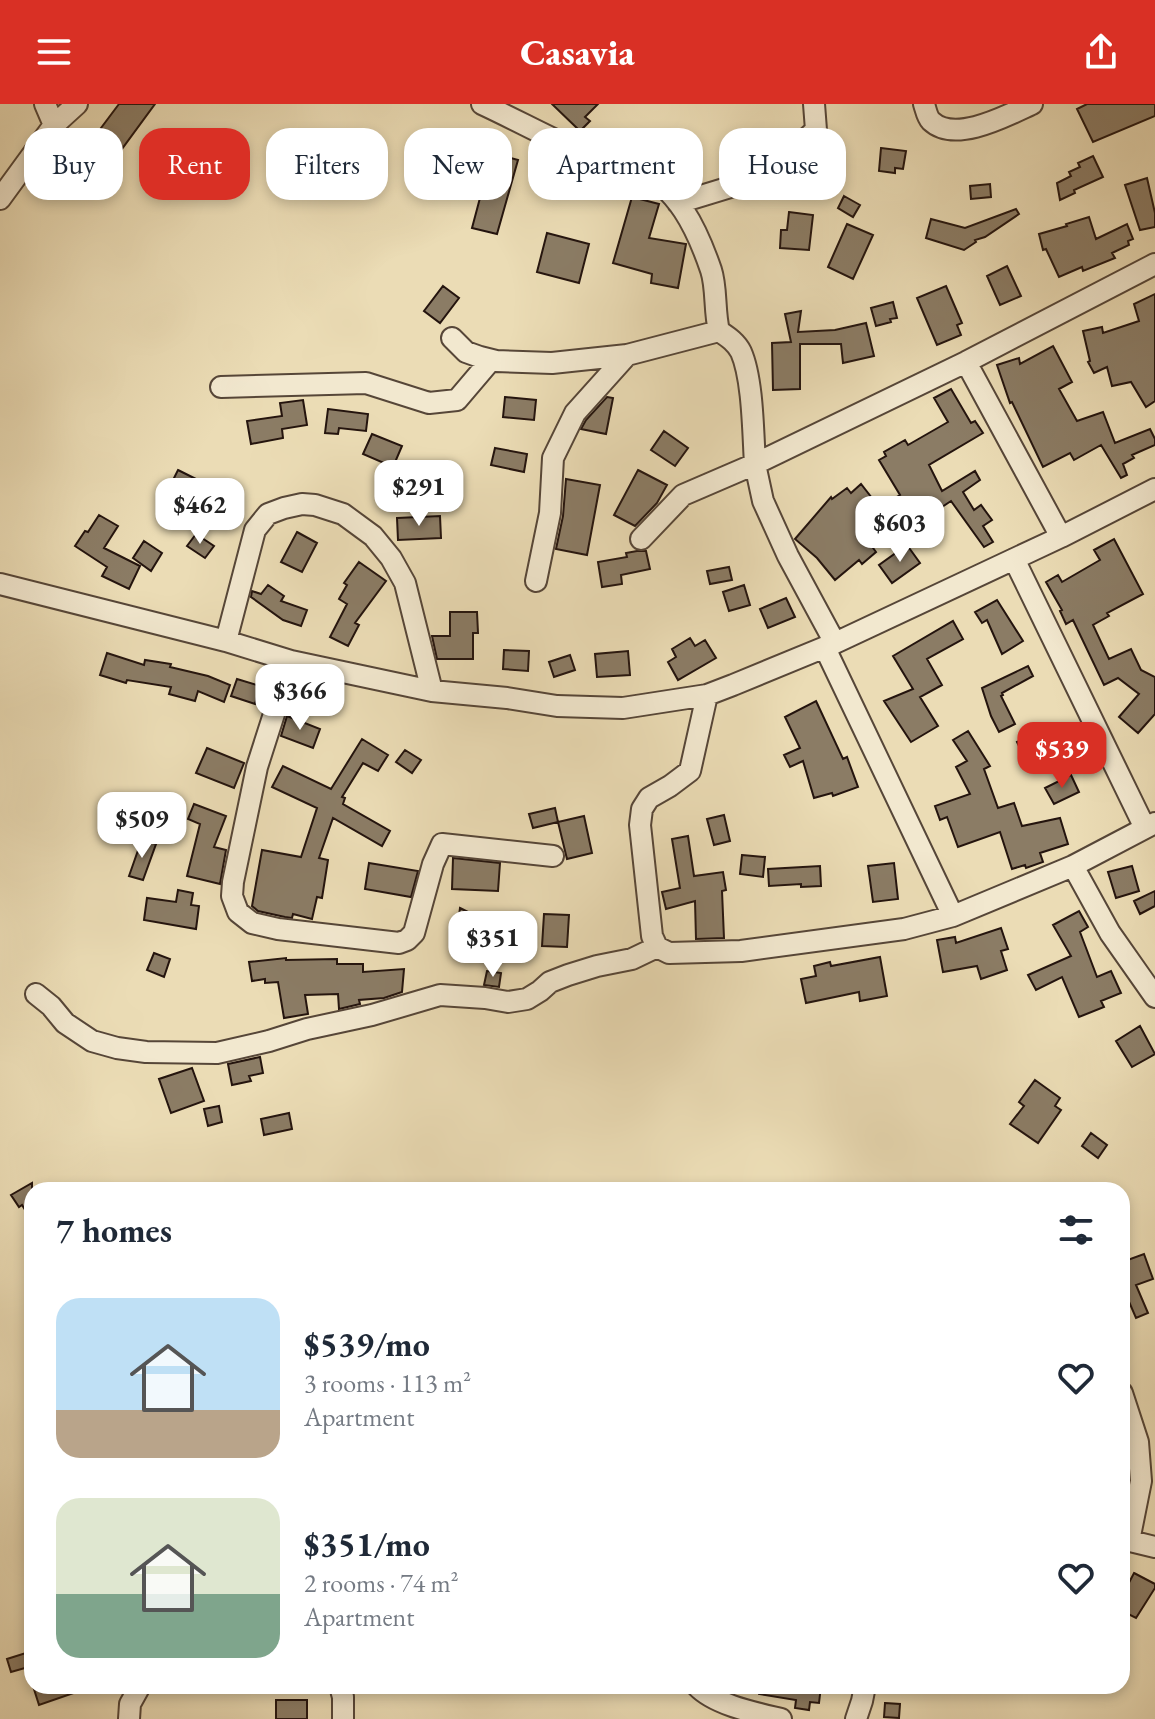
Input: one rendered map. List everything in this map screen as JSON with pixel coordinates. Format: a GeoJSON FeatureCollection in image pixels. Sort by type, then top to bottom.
{"type":"FeatureCollection","features":[{"type":"Feature","properties":{"kind":"street"},"geometry":{"type":"LineString","coordinates":[[45,104],[54,125]]}},
{"type":"Feature","properties":{"kind":"street"},"geometry":{"type":"LineString","coordinates":[[0,199],[54,125],[77,104]]}},
{"type":"Feature","properties":{"kind":"street"},"geometry":{"type":"LineString","coordinates":[[482,104],[567,145],[638,169],[663,185],[694,227],[712,273],[719,331],[732,340],[741,352],[746,371],[755,464],[763,501],[953,916]]}},
{"type":"Feature","properties":{"kind":"street"},"geometry":{"type":"LineString","coordinates":[[678,203],[763,177],[816,130],[814,104]]}},
{"type":"Feature","properties":{"kind":"street"},"geometry":{"type":"LineString","coordinates":[[924,104],[929,120],[943,128],[964,129],[987,124],[1032,104]]}},
{"type":"Feature","properties":{"kind":"street"},"geometry":{"type":"LineString","coordinates":[[641,539],[683,495],[755,464],[966,362],[1155,264]]}},
{"type":"Feature","properties":{"kind":"street"},"geometry":{"type":"LineString","coordinates":[[452,338],[466,352],[491,360],[552,363],[627,355],[719,331]]}},
{"type":"Feature","properties":{"kind":"street"},"geometry":{"type":"LineString","coordinates":[[536,581],[550,513],[553,458],[575,413],[627,355]]}},
{"type":"Feature","properties":{"kind":"street"},"geometry":{"type":"LineString","coordinates":[[221,387],[366,383],[429,403],[457,400],[491,360]]}},
{"type":"Feature","properties":{"kind":"street"},"geometry":{"type":"LineString","coordinates":[[966,362],[1061,537]]}},
{"type":"Feature","properties":{"kind":"street"},"geometry":{"type":"LineString","coordinates":[[0,584],[226,641],[291,661],[432,691],[557,706],[637,706],[707,695],[830,645],[1061,537],[1155,489]]}},
{"type":"Feature","properties":{"kind":"street"},"geometry":{"type":"LineString","coordinates":[[226,641],[255,530],[268,514],[302,504],[315,505],[343,514],[373,536],[391,558],[405,583],[432,691]]}},
{"type":"Feature","properties":{"kind":"street"},"geometry":{"type":"LineString","coordinates":[[707,695],[690,771],[649,798],[642,809],[640,825],[652,936],[657,947],[669,953],[741,951],[904,929],[953,916],[1073,866],[1150,825],[1014,559]]}},
{"type":"Feature","properties":{"kind":"street"},"geometry":{"type":"LineString","coordinates":[[291,661],[257,767],[233,882],[232,896],[238,912],[252,923],[278,929],[399,943],[414,933],[433,864],[442,844],[553,856]]}},
{"type":"Feature","properties":{"kind":"street"},"geometry":{"type":"LineString","coordinates":[[1073,866],[1110,933],[1155,997]]}},
{"type":"Feature","properties":{"kind":"street"},"geometry":{"type":"LineString","coordinates":[[36,994],[65,1023],[92,1041],[146,1052],[217,1053],[440,995],[508,1002],[527,999],[550,982],[597,966],[632,959],[657,947]]}},
{"type":"Feature","properties":{"kind":"street"},"geometry":{"type":"LineString","coordinates":[[1130,1418],[1138,1442],[1141,1481],[1130,1524]]}},
{"type":"Feature","properties":{"kind":"street"},"geometry":{"type":"LineString","coordinates":[[1130,1541],[1155,1547]]}},
{"type":"Feature","properties":{"kind":"street"},"geometry":{"type":"LineString","coordinates":[[129,1719],[130,1704],[136,1694]]}},
{"type":"Feature","properties":{"kind":"street"},"geometry":{"type":"LineString","coordinates":[[342,1694],[343,1719]]}},
{"type":"Feature","properties":{"kind":"street"},"geometry":{"type":"LineString","coordinates":[[705,1694],[748,1711],[781,1719]]}},
{"type":"Feature","properties":{"kind":"street"},"geometry":{"type":"LineString","coordinates":[[856,1719],[863,1694]]}},
{"type":"Feature","properties":{"kind":"building"},"geometry":{"type":"Polygon","coordinates":[[[119,104],[155,104],[123,147],[123,128],[101,128],[119,104]]]}},
{"type":"Feature","properties":{"kind":"building"},"geometry":{"type":"Polygon","coordinates":[[[552,104],[598,104],[585,117],[590,121],[583,128],[577,128],[552,104]]]}},
{"type":"Feature","properties":{"kind":"building"},"geometry":{"type":"Polygon","coordinates":[[[1087,104],[1155,104],[1155,116],[1093,142],[1077,109],[1087,104]]]}},
{"type":"Feature","properties":{"kind":"building"},"geometry":{"type":"Polygon","coordinates":[[[881,148],[906,151],[903,169],[895,168],[895,173],[879,171],[881,148]]]}},
{"type":"Feature","properties":{"kind":"building"},"geometry":{"type":"Polygon","coordinates":[[[1093,156],[1103,177],[1060,200],[1057,183],[1071,176],[1069,172],[1080,167],[1078,163],[1093,156]]]}},
{"type":"Feature","properties":{"kind":"building"},"geometry":{"type":"Polygon","coordinates":[[[512,158],[518,160],[512,181],[512,158]]]}},
{"type":"Feature","properties":{"kind":"building"},"geometry":{"type":"Polygon","coordinates":[[[1147,178],[1155,227],[1140,230],[1125,185],[1147,178]]]}},
{"type":"Feature","properties":{"kind":"building"},"geometry":{"type":"Polygon","coordinates":[[[990,184],[991,197],[971,199],[970,186],[990,184]]]}},
{"type":"Feature","properties":{"kind":"building"},"geometry":{"type":"Polygon","coordinates":[[[846,197],[860,205],[853,217],[838,208],[846,197]]]}},
{"type":"Feature","properties":{"kind":"building"},"geometry":{"type":"Polygon","coordinates":[[[479,200],[507,200],[497,234],[472,228],[479,200]]]}},
{"type":"Feature","properties":{"kind":"building"},"geometry":{"type":"Polygon","coordinates":[[[631,200],[659,204],[649,238],[686,244],[678,288],[651,283],[652,274],[613,263],[631,200]]]}},
{"type":"Feature","properties":{"kind":"building"},"geometry":{"type":"Polygon","coordinates":[[[1016,209],[1019,214],[964,250],[926,238],[931,219],[965,228],[1016,209]]]}},
{"type":"Feature","properties":{"kind":"building"},"geometry":{"type":"Polygon","coordinates":[[[789,212],[813,215],[809,250],[780,248],[781,230],[787,230],[789,212]]]}},
{"type":"Feature","properties":{"kind":"building"},"geometry":{"type":"Polygon","coordinates":[[[1089,217],[1096,239],[1127,224],[1133,239],[1128,241],[1129,245],[1112,253],[1115,258],[1059,277],[1046,249],[1043,250],[1039,234],[1089,217]]]}},
{"type":"Feature","properties":{"kind":"building"},"geometry":{"type":"Polygon","coordinates":[[[847,224],[873,235],[853,279],[828,267],[847,224]]]}},
{"type":"Feature","properties":{"kind":"building"},"geometry":{"type":"Polygon","coordinates":[[[547,233],[589,244],[579,283],[537,272],[547,233]]]}},
{"type":"Feature","properties":{"kind":"building"},"geometry":{"type":"Polygon","coordinates":[[[1007,266],[1021,296],[1000,305],[987,276],[1007,266]]]}},
{"type":"Feature","properties":{"kind":"building"},"geometry":{"type":"Polygon","coordinates":[[[443,286],[459,298],[440,323],[424,311],[443,286]]]}},
{"type":"Feature","properties":{"kind":"building"},"geometry":{"type":"Polygon","coordinates":[[[946,286],[962,323],[957,325],[961,335],[937,345],[917,298],[946,286]]]}},
{"type":"Feature","properties":{"kind":"building"},"geometry":{"type":"Polygon","coordinates":[[[1155,294],[1155,401],[1146,407],[1131,382],[1112,386],[1107,367],[1094,373],[1088,362],[1083,331],[1102,327],[1103,333],[1139,321],[1134,304],[1155,294]]]}},
{"type":"Feature","properties":{"kind":"building"},"geometry":{"type":"Polygon","coordinates":[[[893,302],[897,318],[876,326],[871,308],[893,302]]]}},
{"type":"Feature","properties":{"kind":"building"},"geometry":{"type":"Polygon","coordinates":[[[801,311],[798,332],[835,330],[866,323],[874,356],[843,363],[841,344],[800,344],[800,389],[773,390],[772,343],[791,342],[785,314],[801,311]]]}},
{"type":"Feature","properties":{"kind":"building"},"geometry":{"type":"Polygon","coordinates":[[[1053,346],[1072,382],[1059,389],[1077,421],[1103,412],[1115,443],[1150,429],[1155,445],[1132,455],[1134,458],[1123,464],[1127,475],[1121,478],[1101,445],[1074,460],[1070,453],[1043,467],[1010,403],[997,365],[1019,358],[1020,364],[1053,346]]]}},
{"type":"Feature","properties":{"kind":"building"},"geometry":{"type":"Polygon","coordinates":[[[951,389],[971,423],[975,421],[983,433],[929,465],[942,491],[975,471],[980,480],[963,492],[974,510],[981,505],[992,520],[983,526],[993,542],[984,547],[951,501],[936,511],[933,507],[903,529],[896,520],[868,541],[876,552],[862,564],[859,560],[835,580],[817,558],[795,539],[831,497],[847,488],[851,493],[861,484],[879,507],[900,495],[879,460],[886,456],[884,452],[905,440],[908,445],[948,422],[934,398],[951,389]]]}},
{"type":"Feature","properties":{"kind":"building"},"geometry":{"type":"Polygon","coordinates":[[[505,397],[536,400],[534,420],[503,417],[505,397]]]}},
{"type":"Feature","properties":{"kind":"building"},"geometry":{"type":"Polygon","coordinates":[[[607,397],[613,398],[606,434],[581,429],[586,420],[607,397]]]}},
{"type":"Feature","properties":{"kind":"building"},"geometry":{"type":"Polygon","coordinates":[[[303,400],[307,425],[282,429],[283,438],[251,444],[247,421],[282,416],[280,403],[303,400]]]}},
{"type":"Feature","properties":{"kind":"building"},"geometry":{"type":"Polygon","coordinates":[[[328,409],[368,414],[366,431],[339,428],[338,434],[325,433],[328,409]]]}},
{"type":"Feature","properties":{"kind":"building"},"geometry":{"type":"Polygon","coordinates":[[[664,431],[688,448],[675,466],[651,450],[664,431]]]}},
{"type":"Feature","properties":{"kind":"building"},"geometry":{"type":"Polygon","coordinates":[[[372,434],[402,446],[393,467],[363,454],[372,434]]]}},
{"type":"Feature","properties":{"kind":"building"},"geometry":{"type":"Polygon","coordinates":[[[495,448],[527,454],[524,472],[491,465],[495,448]]]}},
{"type":"Feature","properties":{"kind":"building"},"geometry":{"type":"Polygon","coordinates":[[[178,470],[200,481],[187,506],[165,496],[178,470]]]}},
{"type":"Feature","properties":{"kind":"building"},"geometry":{"type":"Polygon","coordinates":[[[638,470],[667,485],[657,503],[635,526],[614,515],[638,470]]]}},
{"type":"Feature","properties":{"kind":"building"},"geometry":{"type":"Polygon","coordinates":[[[566,479],[600,485],[587,555],[556,549],[566,479]]]}},
{"type":"Feature","properties":{"kind":"building"},"geometry":{"type":"Polygon","coordinates":[[[99,515],[118,526],[104,548],[140,566],[129,589],[102,576],[107,567],[75,546],[99,515]]]}},
{"type":"Feature","properties":{"kind":"building"},"geometry":{"type":"Polygon","coordinates":[[[440,516],[441,538],[398,540],[397,518],[440,516]]]}},
{"type":"Feature","properties":{"kind":"building"},"geometry":{"type":"Polygon","coordinates":[[[297,532],[317,543],[302,572],[281,562],[297,532]]]}},
{"type":"Feature","properties":{"kind":"building"},"geometry":{"type":"Polygon","coordinates":[[[196,534],[214,546],[205,558],[187,546],[196,534]]]}},
{"type":"Feature","properties":{"kind":"building"},"geometry":{"type":"Polygon","coordinates":[[[1114,539],[1143,594],[1107,613],[1109,616],[1093,625],[1109,659],[1131,649],[1141,670],[1155,677],[1155,714],[1138,733],[1119,717],[1139,694],[1118,678],[1104,685],[1073,620],[1066,624],[1062,610],[1046,582],[1058,575],[1062,582],[1100,560],[1094,550],[1114,539]]]}},
{"type":"Feature","properties":{"kind":"building"},"geometry":{"type":"Polygon","coordinates":[[[144,541],[162,553],[151,571],[133,558],[144,541]]]}},
{"type":"Feature","properties":{"kind":"building"},"geometry":{"type":"Polygon","coordinates":[[[907,545],[920,563],[892,583],[879,565],[907,545]]]}},
{"type":"Feature","properties":{"kind":"building"},"geometry":{"type":"Polygon","coordinates":[[[646,551],[650,569],[621,575],[622,584],[602,587],[598,562],[627,557],[626,553],[646,551]]]}},
{"type":"Feature","properties":{"kind":"building"},"geometry":{"type":"Polygon","coordinates":[[[359,562],[386,581],[355,623],[359,625],[348,646],[330,637],[347,604],[339,599],[347,585],[344,583],[359,562]]]}},
{"type":"Feature","properties":{"kind":"building"},"geometry":{"type":"Polygon","coordinates":[[[729,567],[732,580],[710,584],[707,571],[729,567]]]}},
{"type":"Feature","properties":{"kind":"building"},"geometry":{"type":"Polygon","coordinates":[[[268,585],[284,596],[281,601],[307,610],[301,626],[283,620],[251,597],[252,591],[261,594],[268,585]]]}},
{"type":"Feature","properties":{"kind":"building"},"geometry":{"type":"Polygon","coordinates":[[[744,585],[750,605],[729,611],[723,592],[744,585]]]}},
{"type":"Feature","properties":{"kind":"building"},"geometry":{"type":"Polygon","coordinates":[[[786,598],[795,617],[768,628],[760,609],[786,598]]]}},
{"type":"Feature","properties":{"kind":"building"},"geometry":{"type":"Polygon","coordinates":[[[997,600],[1023,641],[1002,654],[987,620],[982,623],[975,612],[997,600]]]}},
{"type":"Feature","properties":{"kind":"building"},"geometry":{"type":"Polygon","coordinates":[[[450,612],[477,612],[478,633],[473,633],[473,659],[437,659],[432,636],[450,636],[450,612]]]}},
{"type":"Feature","properties":{"kind":"building"},"geometry":{"type":"Polygon","coordinates":[[[953,621],[963,639],[927,659],[942,685],[920,697],[938,726],[911,742],[884,701],[913,689],[893,656],[953,621]]]}},
{"type":"Feature","properties":{"kind":"building"},"geometry":{"type":"Polygon","coordinates":[[[690,638],[695,646],[705,640],[716,658],[678,680],[668,662],[676,657],[672,649],[690,638]]]}},
{"type":"Feature","properties":{"kind":"building"},"geometry":{"type":"Polygon","coordinates":[[[504,650],[529,651],[528,671],[503,669],[504,650]]]}},
{"type":"Feature","properties":{"kind":"building"},"geometry":{"type":"Polygon","coordinates":[[[628,651],[630,675],[597,677],[595,654],[628,651]]]}},
{"type":"Feature","properties":{"kind":"building"},"geometry":{"type":"Polygon","coordinates":[[[107,653],[144,665],[145,660],[171,664],[170,667],[230,685],[224,702],[198,691],[195,701],[169,694],[171,687],[127,680],[126,683],[100,675],[107,653]]]}},
{"type":"Feature","properties":{"kind":"building"},"geometry":{"type":"Polygon","coordinates":[[[570,655],[575,670],[554,677],[549,662],[570,655]]]}},
{"type":"Feature","properties":{"kind":"building"},"geometry":{"type":"Polygon","coordinates":[[[1028,666],[1033,676],[1002,693],[1015,724],[999,732],[982,688],[1028,666]]]}},
{"type":"Feature","properties":{"kind":"building"},"geometry":{"type":"Polygon","coordinates":[[[237,679],[260,686],[255,704],[231,696],[237,679]]]}},
{"type":"Feature","properties":{"kind":"building"},"geometry":{"type":"Polygon","coordinates":[[[816,701],[843,759],[847,757],[858,787],[833,796],[832,793],[814,798],[803,761],[790,767],[784,755],[800,748],[785,717],[816,701]]]}},
{"type":"Feature","properties":{"kind":"building"},"geometry":{"type":"Polygon","coordinates":[[[287,716],[320,729],[313,748],[281,736],[287,716]]]}},
{"type":"Feature","properties":{"kind":"building"},"geometry":{"type":"Polygon","coordinates":[[[1045,727],[1056,749],[1039,757],[1036,752],[1025,758],[1017,742],[1045,727]]]}},
{"type":"Feature","properties":{"kind":"building"},"geometry":{"type":"Polygon","coordinates":[[[968,731],[990,766],[984,769],[998,808],[1014,803],[1022,826],[1060,818],[1068,844],[1040,853],[1043,862],[1012,869],[1000,832],[958,847],[947,817],[940,820],[935,806],[970,794],[956,767],[967,761],[953,740],[968,731]]]}},
{"type":"Feature","properties":{"kind":"building"},"geometry":{"type":"Polygon","coordinates":[[[362,739],[388,755],[378,771],[363,763],[342,797],[345,798],[343,804],[390,831],[382,846],[333,818],[319,858],[328,860],[322,898],[317,897],[312,919],[258,911],[252,906],[262,850],[301,857],[317,808],[272,787],[283,766],[331,789],[362,739]]]}},
{"type":"Feature","properties":{"kind":"building"},"geometry":{"type":"Polygon","coordinates":[[[207,748],[244,763],[234,788],[196,773],[207,748]]]}},
{"type":"Feature","properties":{"kind":"building"},"geometry":{"type":"Polygon","coordinates":[[[405,750],[421,760],[412,773],[396,762],[405,750]]]}},
{"type":"Feature","properties":{"kind":"building"},"geometry":{"type":"Polygon","coordinates":[[[1071,775],[1079,792],[1054,804],[1045,788],[1071,775]]]}},
{"type":"Feature","properties":{"kind":"building"},"geometry":{"type":"Polygon","coordinates":[[[194,804],[226,816],[214,847],[226,850],[220,884],[187,876],[200,824],[188,819],[194,804]]]}},
{"type":"Feature","properties":{"kind":"building"},"geometry":{"type":"Polygon","coordinates":[[[555,808],[558,822],[533,828],[529,814],[555,808]]]}},
{"type":"Feature","properties":{"kind":"building"},"geometry":{"type":"Polygon","coordinates":[[[724,815],[730,841],[714,845],[707,819],[724,815]]]}},
{"type":"Feature","properties":{"kind":"building"},"geometry":{"type":"Polygon","coordinates":[[[584,816],[592,853],[567,859],[558,822],[584,816]]]}},
{"type":"Feature","properties":{"kind":"building"},"geometry":{"type":"Polygon","coordinates":[[[688,836],[694,876],[723,872],[726,890],[722,891],[724,938],[696,939],[695,901],[666,909],[662,892],[680,888],[672,839],[688,836]]]}},
{"type":"Feature","properties":{"kind":"building"},"geometry":{"type":"Polygon","coordinates":[[[142,839],[156,844],[143,880],[129,876],[142,839]]]}},
{"type":"Feature","properties":{"kind":"building"},"geometry":{"type":"Polygon","coordinates":[[[742,855],[765,857],[763,877],[740,874],[742,855]]]}},
{"type":"Feature","properties":{"kind":"building"},"geometry":{"type":"Polygon","coordinates":[[[453,858],[500,863],[498,891],[452,889],[453,858]]]}},
{"type":"Feature","properties":{"kind":"building"},"geometry":{"type":"Polygon","coordinates":[[[369,863],[418,871],[411,897],[365,889],[369,863]]]}},
{"type":"Feature","properties":{"kind":"building"},"geometry":{"type":"Polygon","coordinates":[[[894,863],[898,899],[873,902],[868,866],[894,863]]]}},
{"type":"Feature","properties":{"kind":"building"},"geometry":{"type":"Polygon","coordinates":[[[820,866],[821,886],[769,886],[768,869],[820,866]]]}},
{"type":"Feature","properties":{"kind":"building"},"geometry":{"type":"Polygon","coordinates":[[[1132,866],[1139,891],[1116,898],[1108,872],[1132,866]]]}},
{"type":"Feature","properties":{"kind":"building"},"geometry":{"type":"Polygon","coordinates":[[[178,890],[193,893],[191,905],[199,906],[196,929],[144,920],[147,898],[176,902],[178,890]]]}},
{"type":"Feature","properties":{"kind":"building"},"geometry":{"type":"Polygon","coordinates":[[[1155,891],[1155,906],[1140,914],[1134,901],[1155,891]]]}},
{"type":"Feature","properties":{"kind":"building"},"geometry":{"type":"Polygon","coordinates":[[[460,908],[478,917],[471,956],[454,954],[460,908]]]}},
{"type":"Feature","properties":{"kind":"building"},"geometry":{"type":"Polygon","coordinates":[[[1079,911],[1088,927],[1080,932],[1097,977],[1111,971],[1121,993],[1101,1001],[1104,1007],[1079,1017],[1062,977],[1036,990],[1028,975],[1071,956],[1053,925],[1079,911]]]}},
{"type":"Feature","properties":{"kind":"building"},"geometry":{"type":"Polygon","coordinates":[[[544,914],[569,915],[567,947],[542,946],[544,914]]]}},
{"type":"Feature","properties":{"kind":"building"},"geometry":{"type":"Polygon","coordinates":[[[1001,928],[1008,949],[1001,951],[1007,970],[981,979],[977,966],[943,972],[937,940],[955,937],[956,943],[1001,928]]]}},
{"type":"Feature","properties":{"kind":"building"},"geometry":{"type":"Polygon","coordinates":[[[154,953],[170,959],[164,977],[147,970],[154,953]]]}},
{"type":"Feature","properties":{"kind":"building"},"geometry":{"type":"Polygon","coordinates":[[[880,957],[887,996],[860,1001],[859,992],[806,1003],[801,979],[816,976],[814,966],[880,957]]]}},
{"type":"Feature","properties":{"kind":"building"},"geometry":{"type":"Polygon","coordinates":[[[286,958],[337,959],[337,964],[363,964],[363,972],[404,969],[402,992],[384,998],[359,1000],[360,1004],[339,1009],[338,994],[305,995],[308,1014],[284,1018],[278,982],[265,983],[265,979],[252,981],[249,962],[286,958]]]}},
{"type":"Feature","properties":{"kind":"building"},"geometry":{"type":"Polygon","coordinates":[[[487,971],[501,973],[499,987],[484,985],[487,971]]]}},
{"type":"Feature","properties":{"kind":"building"},"geometry":{"type":"Polygon","coordinates":[[[1140,1026],[1155,1054],[1132,1067],[1116,1041],[1140,1026]]]}},
{"type":"Feature","properties":{"kind":"building"},"geometry":{"type":"Polygon","coordinates":[[[260,1057],[263,1073],[249,1076],[251,1081],[232,1085],[228,1064],[260,1057]]]}},
{"type":"Feature","properties":{"kind":"building"},"geometry":{"type":"Polygon","coordinates":[[[192,1068],[204,1101],[171,1113],[159,1079],[192,1068]]]}},
{"type":"Feature","properties":{"kind":"building"},"geometry":{"type":"Polygon","coordinates":[[[1035,1080],[1060,1098],[1055,1106],[1061,1110],[1038,1143],[1010,1124],[1024,1106],[1019,1102],[1035,1080]]]}},
{"type":"Feature","properties":{"kind":"building"},"geometry":{"type":"Polygon","coordinates":[[[219,1106],[222,1122],[208,1126],[204,1109],[219,1106]]]}},
{"type":"Feature","properties":{"kind":"building"},"geometry":{"type":"Polygon","coordinates":[[[289,1113],[292,1129],[264,1135],[261,1119],[289,1113]]]}},
{"type":"Feature","properties":{"kind":"building"},"geometry":{"type":"Polygon","coordinates":[[[1091,1133],[1107,1145],[1098,1158],[1082,1146],[1091,1133]]]}},
{"type":"Feature","properties":{"kind":"building"},"geometry":{"type":"Polygon","coordinates":[[[24,1188],[24,1208],[22,1205],[19,1207],[11,1195],[24,1188]]]}},
{"type":"Feature","properties":{"kind":"building"},"geometry":{"type":"Polygon","coordinates":[[[1144,1254],[1153,1279],[1136,1285],[1148,1313],[1136,1318],[1130,1304],[1130,1259],[1144,1254]]]}},
{"type":"Feature","properties":{"kind":"building"},"geometry":{"type":"Polygon","coordinates":[[[1134,1573],[1155,1584],[1136,1618],[1130,1615],[1130,1581],[1134,1573]]]}},
{"type":"Feature","properties":{"kind":"building"},"geometry":{"type":"Polygon","coordinates":[[[24,1654],[24,1668],[11,1672],[7,1659],[24,1654]]]}},
{"type":"Feature","properties":{"kind":"building"},"geometry":{"type":"Polygon","coordinates":[[[36,1694],[71,1694],[39,1705],[36,1694]]]}},
{"type":"Feature","properties":{"kind":"building"},"geometry":{"type":"Polygon","coordinates":[[[759,1694],[820,1694],[819,1703],[810,1702],[809,1710],[795,1708],[796,1700],[759,1694]]]}},
{"type":"Feature","properties":{"kind":"building"},"geometry":{"type":"Polygon","coordinates":[[[276,1700],[307,1700],[307,1719],[276,1719],[276,1700]]]}},
{"type":"Feature","properties":{"kind":"building"},"geometry":{"type":"Polygon","coordinates":[[[885,1703],[900,1704],[899,1718],[884,1717],[885,1703]]]}}]}
